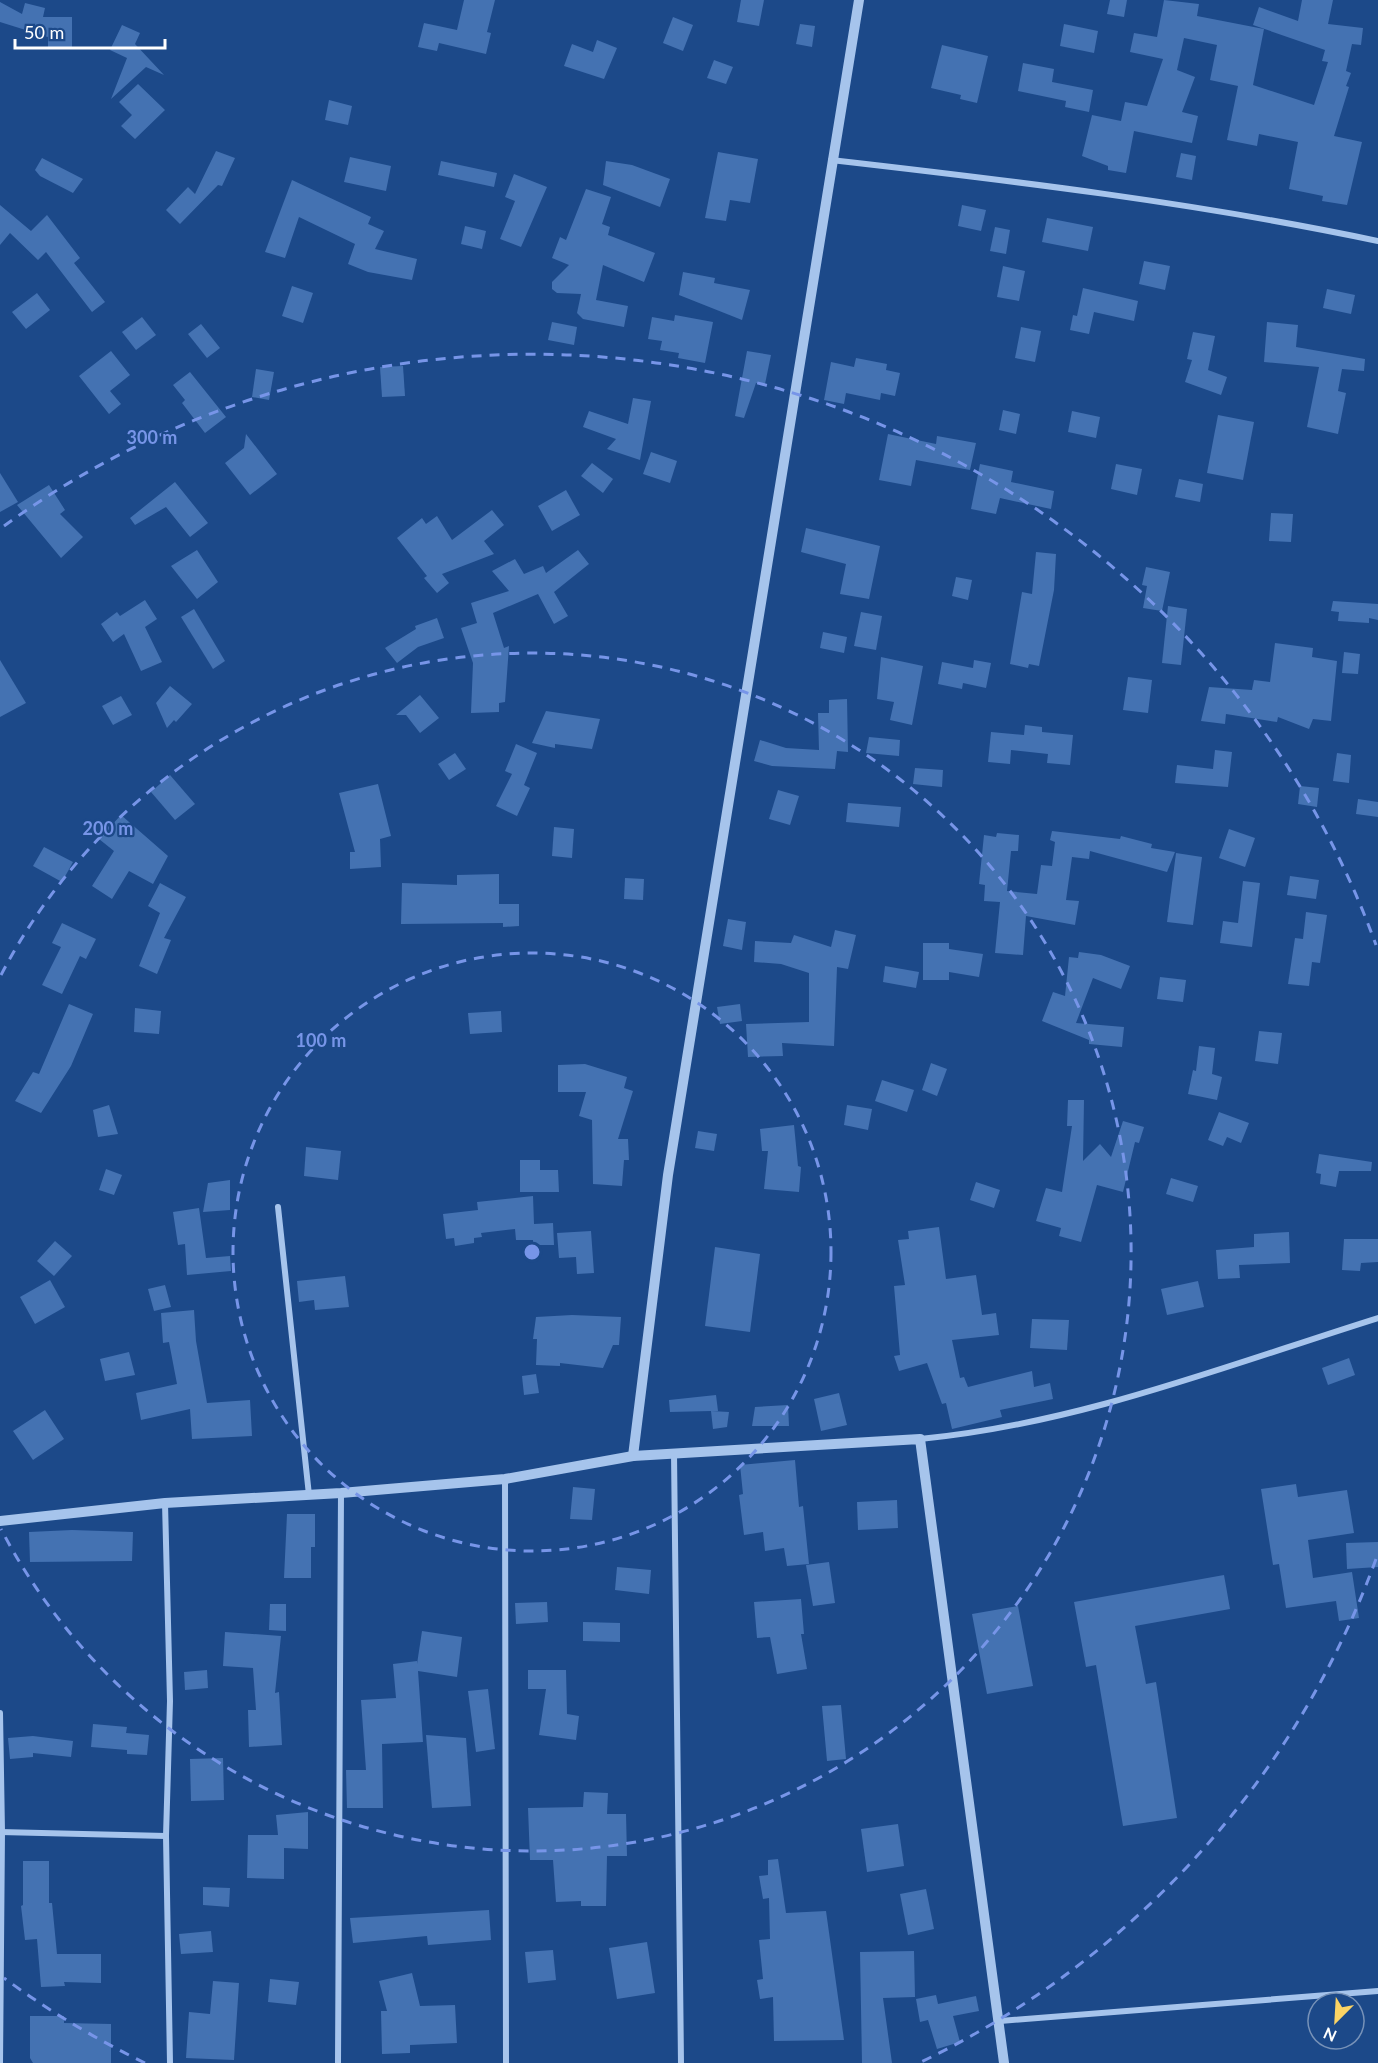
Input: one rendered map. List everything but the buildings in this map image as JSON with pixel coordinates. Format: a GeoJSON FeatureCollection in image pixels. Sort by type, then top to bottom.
{"type":"FeatureCollection","features":[{"type":"Feature","properties":{"kind":"street"},"geometry":{"type":"LineString","coordinates":[[633,1456],[668,1175],[831,160],[859,0]]}},
{"type":"Feature","properties":{"kind":"street"},"geometry":{"type":"LineString","coordinates":[[831,160],[1070,188],[1273,219],[1378,241]]}},
{"type":"Feature","properties":{"kind":"street"},"geometry":{"type":"LineString","coordinates":[[278,1207],[309,1495]]}},
{"type":"Feature","properties":{"kind":"street"},"geometry":{"type":"LineString","coordinates":[[0,1521],[165,1503],[341,1493],[506,1479],[633,1456],[972,1434],[1075,1413],[1378,1318]]}},
{"type":"Feature","properties":{"kind":"street"},"geometry":{"type":"LineString","coordinates":[[920,1439],[1004,2063]]}},
{"type":"Feature","properties":{"kind":"street"},"geometry":{"type":"LineString","coordinates":[[674,1453],[681,2063]]}},
{"type":"Feature","properties":{"kind":"street"},"geometry":{"type":"LineString","coordinates":[[506,1479],[506,2063]]}},
{"type":"Feature","properties":{"kind":"street"},"geometry":{"type":"LineString","coordinates":[[338,2063],[341,1493]]}},
{"type":"Feature","properties":{"kind":"street"},"geometry":{"type":"LineString","coordinates":[[165,1503],[170,1701],[166,1836],[170,2063]]}},
{"type":"Feature","properties":{"kind":"street"},"geometry":{"type":"LineString","coordinates":[[0,1713],[0,2063]]}},
{"type":"Feature","properties":{"kind":"street"},"geometry":{"type":"LineString","coordinates":[[1,1832],[166,1836]]}},
{"type":"Feature","properties":{"kind":"street"},"geometry":{"type":"LineString","coordinates":[[1000,2020],[1378,1991]]}}]}
